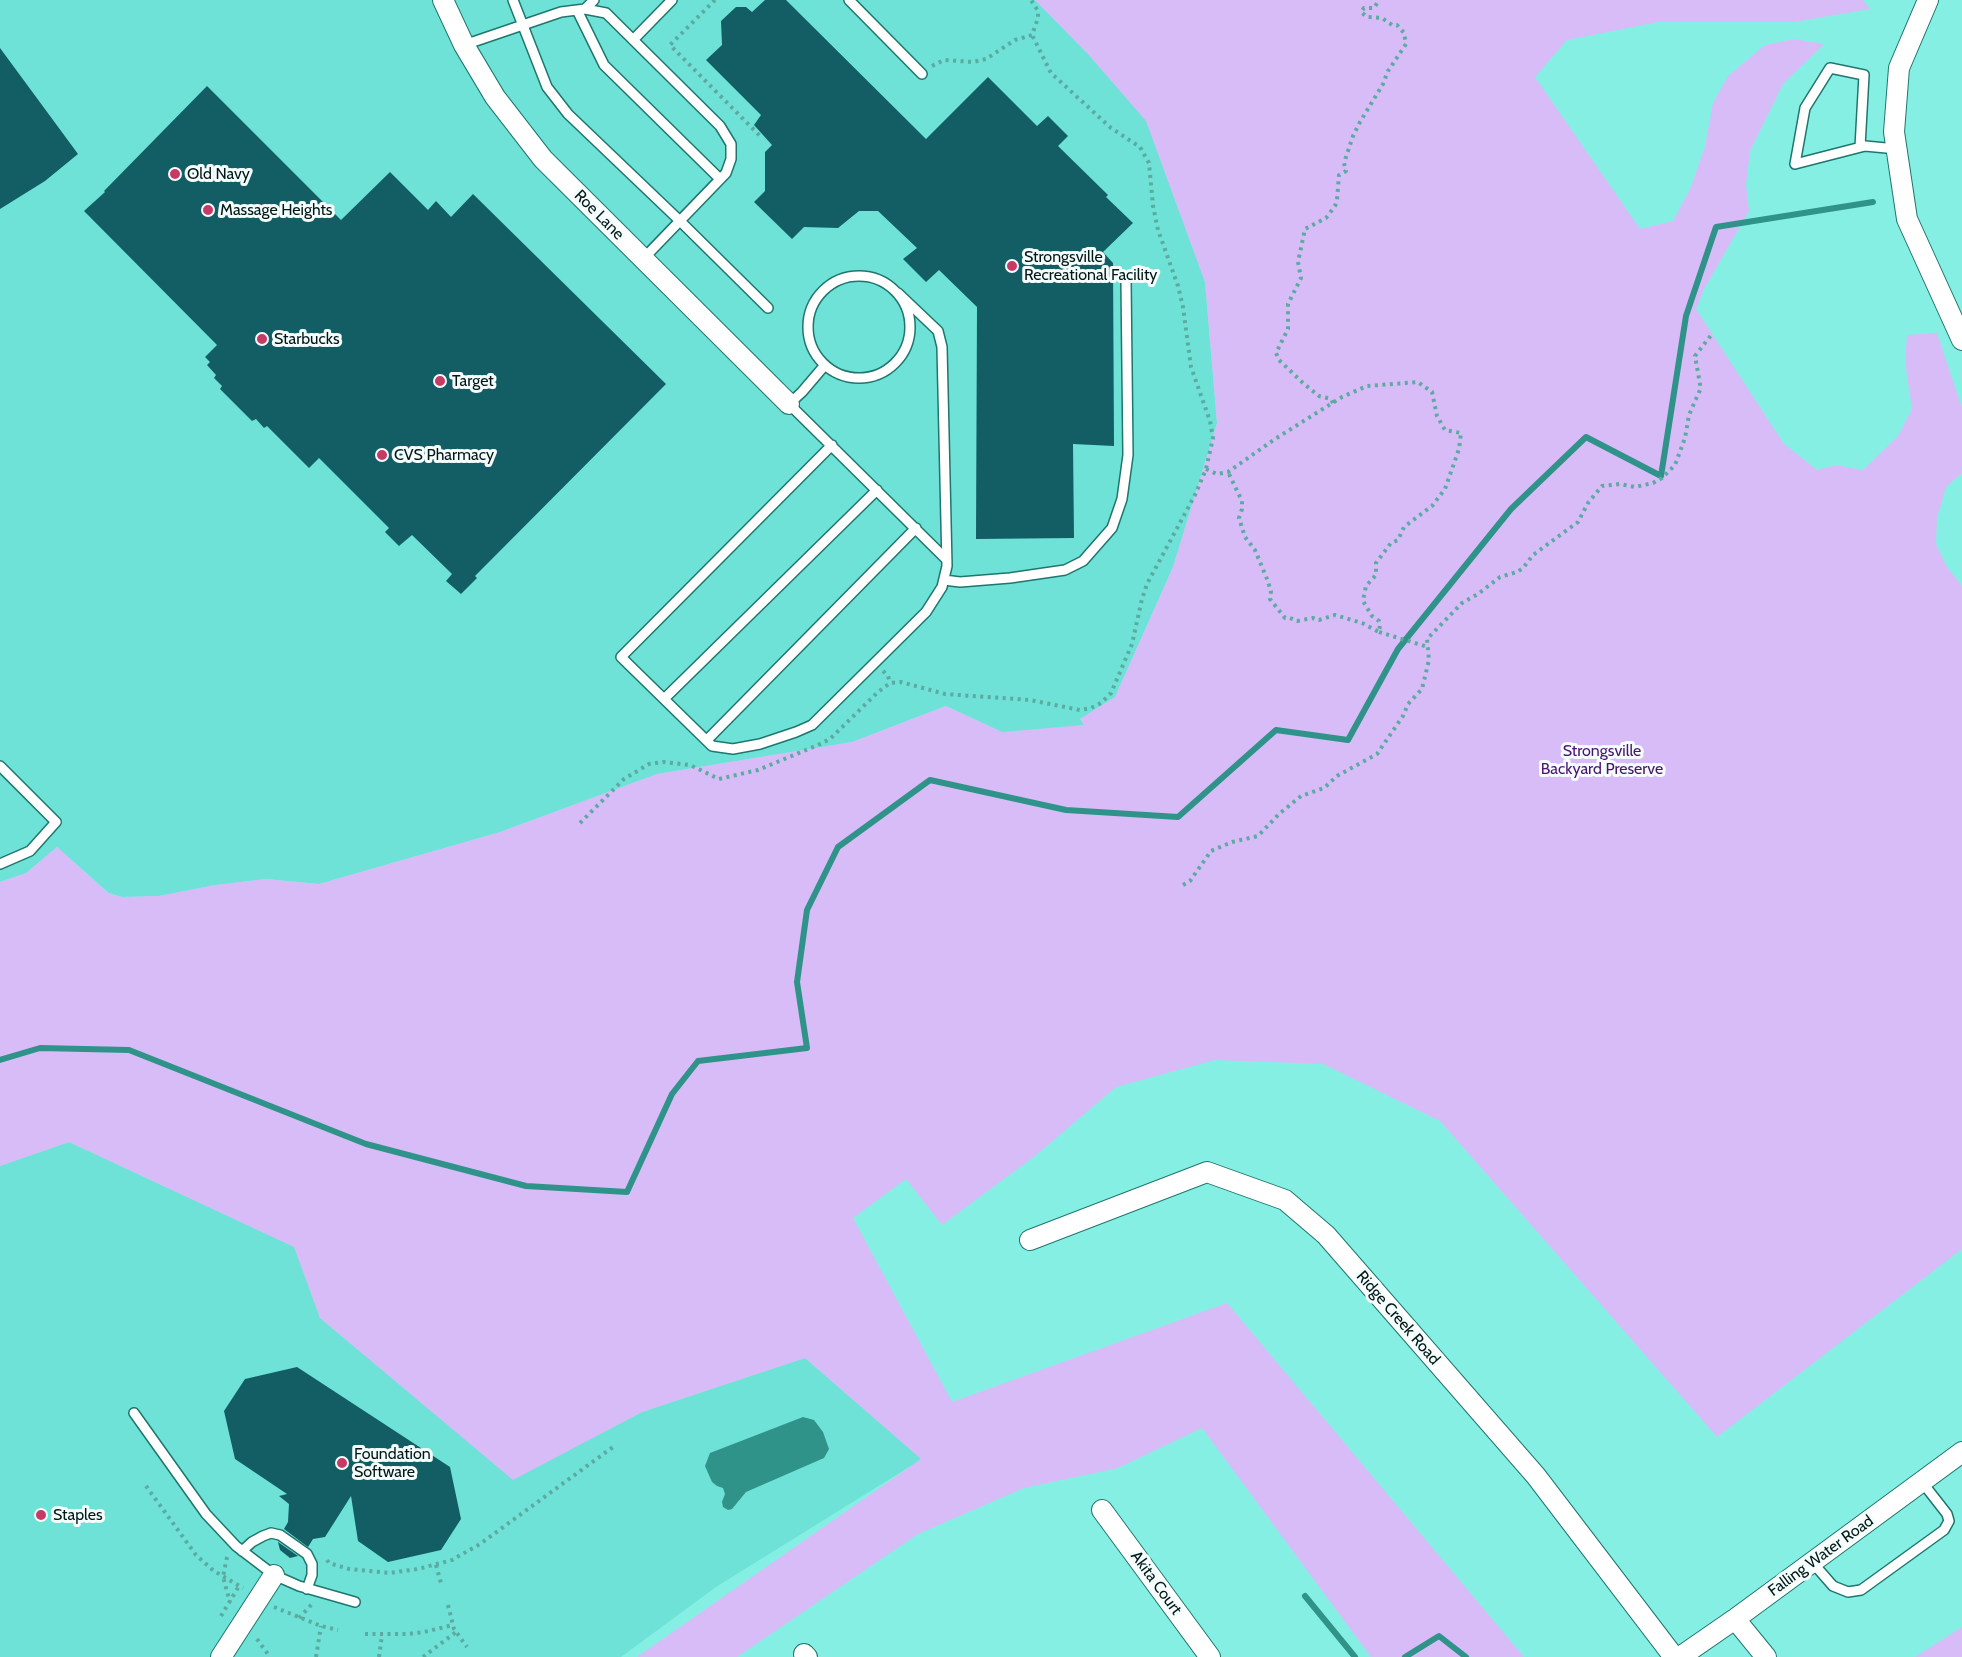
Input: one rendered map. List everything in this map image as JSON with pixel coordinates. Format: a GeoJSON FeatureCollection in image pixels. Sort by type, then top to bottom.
{"type":"FeatureCollection","features":[{"type":"Feature","properties":{"kind":"street","name":"Roe Lane"},"geometry":{"type":"LineString","coordinates":[[443,0],[464,45],[495,98],[543,159],[789,404]]}},
{"type":"Feature","properties":{"kind":"street"},"geometry":{"type":"LineString","coordinates":[[1928,0],[1899,68],[1894,132],[1907,219],[1962,340]]}},
{"type":"Feature","properties":{"kind":"street","name":"Ridge Creek Road"},"geometry":{"type":"LineString","coordinates":[[1030,1240],[1207,1172],[1285,1200],[1326,1235],[1536,1476],[1674,1657]]}},
{"type":"Feature","properties":{"kind":"street","name":"Falling Water Road"},"geometry":{"type":"LineString","coordinates":[[1680,1657],[1962,1452]]}},
{"type":"Feature","properties":{"kind":"street","name":"Akita Court"},"geometry":{"type":"LineString","coordinates":[[1102,1510],[1210,1657]]}},
{"type":"Feature","properties":{"kind":"street"},"geometry":{"type":"LineString","coordinates":[[221,1657],[274,1575]]}},
{"type":"Feature","properties":{"kind":"street"},"geometry":{"type":"LineString","coordinates":[[1735,1619],[1766,1657]]}},
{"type":"Feature","properties":{"kind":"lane"},"geometry":{"type":"LineString","coordinates":[[513,0],[547,87],[568,114],[768,308]]}},
{"type":"Feature","properties":{"kind":"lane"},"geometry":{"type":"LineString","coordinates":[[581,10],[594,0]]}},
{"type":"Feature","properties":{"kind":"lane"},"geometry":{"type":"LineString","coordinates":[[633,40],[672,0]]}},
{"type":"Feature","properties":{"kind":"lane"},"geometry":{"type":"LineString","coordinates":[[849,0],[922,74]]}},
{"type":"Feature","properties":{"kind":"lane"},"geometry":{"type":"LineString","coordinates":[[464,45],[561,12],[581,10],[606,13],[720,126],[731,144],[731,159],[726,173],[643,258]]}},
{"type":"Feature","properties":{"kind":"lane"},"geometry":{"type":"LineString","coordinates":[[581,10],[604,66],[720,179]]}},
{"type":"Feature","properties":{"kind":"lane"},"geometry":{"type":"LineString","coordinates":[[1860,147],[1864,75],[1830,68],[1805,108],[1795,164],[1860,147],[1897,149]]}},
{"type":"Feature","properties":{"kind":"lane"},"geometry":{"type":"LineString","coordinates":[[832,445],[621,657],[712,746],[733,749],[760,744],[812,725],[926,612],[942,587],[947,560],[942,347],[938,331],[898,293],[887,284],[875,278],[861,276],[835,282],[815,301],[808,328],[810,342],[816,354],[834,372],[857,378],[881,374],[891,368],[906,349],[909,338],[909,314],[898,293]]}},
{"type":"Feature","properties":{"kind":"lane"},"geometry":{"type":"LineString","coordinates":[[944,580],[960,582],[1010,579],[1065,570],[1083,561],[1112,528],[1122,499],[1128,455],[1126,280]]}},
{"type":"Feature","properties":{"kind":"lane"},"geometry":{"type":"LineString","coordinates":[[825,365],[789,404],[947,560]]}},
{"type":"Feature","properties":{"kind":"lane"},"geometry":{"type":"LineString","coordinates":[[664,699],[877,490]]}},
{"type":"Feature","properties":{"kind":"lane"},"geometry":{"type":"LineString","coordinates":[[707,740],[916,528]]}},
{"type":"Feature","properties":{"kind":"lane"},"geometry":{"type":"LineString","coordinates":[[0,766],[56,822],[30,850],[0,864]]}},
{"type":"Feature","properties":{"kind":"lane"},"geometry":{"type":"LineString","coordinates":[[134,1413],[206,1514],[221,1532],[242,1551],[274,1575],[308,1589],[355,1602]]}},
{"type":"Feature","properties":{"kind":"lane"},"geometry":{"type":"LineString","coordinates":[[1812,1562],[1833,1586],[1848,1592],[1861,1590],[1935,1537],[1944,1530],[1949,1521],[1947,1514],[1922,1482]]}},
{"type":"Feature","properties":{"kind":"lane"},"geometry":{"type":"LineString","coordinates":[[242,1551],[263,1536],[271,1533],[280,1535],[307,1554],[312,1564],[308,1589]]}},
{"type":"Feature","properties":{"kind":"path"},"geometry":{"type":"LineString","coordinates":[[715,0],[670,45],[760,136],[762,134]]}},
{"type":"Feature","properties":{"kind":"path"},"geometry":{"type":"LineString","coordinates":[[580,823],[624,779],[649,764],[663,762],[690,765],[719,779],[758,770],[818,745],[830,739],[890,683],[901,682],[945,694],[1030,700],[1080,710],[1101,703],[1112,693],[1132,644],[1147,584],[1196,493],[1206,469],[1213,438],[1210,420],[1198,392],[1191,367],[1178,286],[1158,230],[1149,163],[1140,147],[1111,128],[1051,73],[1032,35],[1038,11],[1031,0]]}},
{"type":"Feature","properties":{"kind":"path"},"geometry":{"type":"LineString","coordinates":[[1333,403],[1328,397],[1316,394],[1299,379],[1276,356],[1276,352],[1288,329],[1288,304],[1301,278],[1298,262],[1303,234],[1308,227],[1326,218],[1335,206],[1339,175],[1346,171],[1344,163],[1353,136],[1388,71],[1406,44],[1404,33],[1397,25],[1392,25],[1382,18],[1367,17],[1361,12],[1364,8],[1374,8],[1379,0]]}},
{"type":"Feature","properties":{"kind":"path"},"geometry":{"type":"LineString","coordinates":[[922,74],[944,60],[973,62],[986,59],[1015,40],[1032,35]]}},
{"type":"Feature","properties":{"kind":"path"},"geometry":{"type":"LineString","coordinates":[[1183,885],[1190,881],[1215,849],[1258,836],[1296,800],[1324,788],[1337,776],[1377,754],[1403,716],[1408,704],[1422,689],[1430,660],[1426,646],[1427,639],[1462,603],[1500,577],[1517,572],[1533,555],[1578,522],[1588,503],[1602,486],[1620,484],[1635,487],[1653,483],[1675,465],[1685,438],[1689,415],[1700,390],[1694,359],[1712,334]]}},
{"type":"Feature","properties":{"kind":"path"},"geometry":{"type":"LineString","coordinates":[[1206,469],[1217,474],[1228,472],[1342,397],[1368,386],[1414,381],[1426,386],[1432,392],[1437,416],[1445,430],[1461,434],[1459,449],[1445,489],[1432,506],[1404,526],[1398,540],[1391,543],[1376,564],[1376,574],[1366,586],[1363,601],[1372,616],[1379,621],[1381,632]]}},
{"type":"Feature","properties":{"kind":"path"},"geometry":{"type":"LineString","coordinates":[[1228,472],[1242,501],[1239,518],[1245,537],[1255,550],[1267,579],[1271,591],[1270,599],[1285,618],[1297,621],[1309,618],[1319,620],[1335,615],[1426,646]]}},
{"type":"Feature","properties":{"kind":"path"},"geometry":{"type":"LineString","coordinates":[[324,1556],[329,1563],[350,1569],[389,1573],[418,1569],[452,1560],[480,1544],[613,1447]]}},
{"type":"Feature","properties":{"kind":"path"},"geometry":{"type":"LineString","coordinates":[[146,1486],[196,1555],[224,1577],[246,1590]]}},
{"type":"Feature","properties":{"kind":"path"},"geometry":{"type":"LineString","coordinates":[[227,1557],[224,1577],[230,1602]]}},
{"type":"Feature","properties":{"kind":"path"},"geometry":{"type":"LineString","coordinates":[[436,1565],[441,1584]]}},
{"type":"Feature","properties":{"kind":"path"},"geometry":{"type":"LineString","coordinates":[[221,1616],[239,1586]]}},
{"type":"Feature","properties":{"kind":"path"},"geometry":{"type":"LineString","coordinates":[[299,1618],[312,1604]]}},
{"type":"Feature","properties":{"kind":"path"},"geometry":{"type":"LineString","coordinates":[[270,1605],[299,1618],[338,1630]]}},
{"type":"Feature","properties":{"kind":"path"},"geometry":{"type":"LineString","coordinates":[[448,1605],[456,1632],[467,1647]]}},
{"type":"Feature","properties":{"kind":"path"},"geometry":{"type":"LineString","coordinates":[[364,1634],[424,1632],[453,1625]]}},
{"type":"Feature","properties":{"kind":"path"},"geometry":{"type":"LineString","coordinates":[[316,1657],[321,1626]]}},
{"type":"Feature","properties":{"kind":"path"},"geometry":{"type":"LineString","coordinates":[[423,1657],[456,1632]]}},
{"type":"Feature","properties":{"kind":"path"},"geometry":{"type":"LineString","coordinates":[[379,1657],[382,1635]]}},
{"type":"Feature","properties":{"kind":"path"},"geometry":{"type":"LineString","coordinates":[[257,1639],[270,1657]]}},
{"type":"Feature","properties":{"kind":"shaded area"},"geometry":{"type":"Polygon","coordinates":[[[0,0],[1035,0],[1088,54],[1146,120],[1205,282],[1217,423],[1173,567],[1115,697],[1080,719],[1090,731],[1002,732],[946,706],[852,742],[657,774],[500,832],[319,884],[266,879],[215,885],[159,896],[122,897],[109,893],[57,847],[26,873],[0,882],[0,0]]]}},
{"type":"Feature","properties":{"kind":"shaded area"},"geometry":{"type":"Polygon","coordinates":[[[69,1142],[295,1247],[320,1318],[513,1479],[642,1412],[805,1358],[922,1459],[716,1587],[621,1657],[0,1657],[0,1166],[69,1142]]]}},
{"type":"Feature","properties":{"kind":"green space","name":"Strongsville Backyard Preserve"},"geometry":{"type":"Polygon","coordinates":[[[1035,0],[1863,0],[1870,9],[1794,22],[1658,22],[1567,40],[1535,77],[1640,229],[1673,221],[1691,187],[1705,146],[1713,103],[1728,76],[1765,45],[1794,39],[1824,44],[1783,84],[1750,151],[1746,185],[1749,211],[1704,289],[1696,309],[1784,444],[1817,470],[1836,465],[1863,470],[1898,436],[1912,409],[1905,362],[1907,335],[1937,333],[1962,408],[1962,473],[1946,487],[1937,518],[1936,544],[1947,567],[1962,586],[1962,1249],[1717,1437],[1440,1121],[1323,1064],[1215,1060],[1116,1087],[1035,1156],[942,1225],[906,1179],[853,1218],[952,1402],[1227,1303],[1524,1657],[1371,1657],[1202,1428],[1118,1468],[1024,1488],[918,1534],[737,1657],[637,1657],[921,1459],[805,1358],[642,1412],[513,1480],[320,1318],[294,1247],[69,1142],[0,1166],[0,882],[26,873],[57,847],[108,893],[122,897],[159,896],[215,885],[266,879],[319,884],[500,832],[657,774],[852,742],[946,706],[1002,732],[1084,725],[1080,719],[1115,697],[1173,567],[1217,423],[1205,282],[1146,121],[1088,54],[1035,0]]]}},
{"type":"Feature","properties":{"kind":"green space"},"geometry":{"type":"Polygon","coordinates":[[[1962,1627],[1962,1657],[1915,1657],[1962,1627]]]}},
{"type":"Feature","properties":{"kind":"water"},"geometry":{"type":"Polygon","coordinates":[[[803,1417],[814,1420],[823,1432],[829,1449],[824,1458],[746,1492],[732,1509],[728,1510],[723,1507],[725,1494],[723,1488],[712,1482],[705,1466],[710,1453],[803,1417]]]}},
{"type":"Feature","properties":{"kind":"building","name":"Strongsville Recreational Facility"},"geometry":{"type":"Polygon","coordinates":[[[765,0],[786,0],[926,139],[988,77],[1037,126],[1048,116],[1068,136],[1058,146],[1133,223],[1103,252],[1113,263],[1114,446],[1073,444],[1074,538],[976,539],[977,307],[939,270],[926,282],[903,259],[917,248],[878,211],[859,211],[838,228],[804,227],[792,239],[754,202],[765,191],[765,152],[772,145],[754,125],[761,115],[706,60],[722,45],[721,21],[736,7],[746,7],[752,12],[765,0]]]}},
{"type":"Feature","properties":{"kind":"building"},"geometry":{"type":"Polygon","coordinates":[[[0,48],[78,154],[45,181],[0,209],[0,48]]]}},
{"type":"Feature","properties":{"kind":"building","name":"Target"},"geometry":{"type":"Polygon","coordinates":[[[207,86],[341,220],[390,172],[428,210],[436,201],[451,217],[473,194],[666,384],[475,576],[477,578],[461,594],[446,581],[452,574],[412,535],[399,546],[385,532],[389,528],[319,458],[309,468],[267,426],[264,428],[256,419],[252,421],[220,389],[222,386],[214,378],[216,375],[207,365],[210,362],[205,357],[217,345],[84,211],[207,86]]]}},
{"type":"Feature","properties":{"kind":"building","name":"Foundation Software"},"geometry":{"type":"Polygon","coordinates":[[[297,1367],[450,1467],[461,1519],[441,1550],[388,1562],[358,1541],[351,1496],[325,1537],[313,1539],[308,1547],[284,1529],[288,1522],[289,1504],[279,1496],[287,1494],[235,1459],[224,1411],[245,1379],[297,1367]]]}},
{"type":"Feature","properties":{"kind":"building"},"geometry":{"type":"Polygon","coordinates":[[[278,1542],[298,1556],[290,1558],[280,1550],[278,1542]]]}},
{"type":"Feature","properties":{"kind":"waterway"},"geometry":{"type":"LineString","coordinates":[[0,1060],[40,1048],[129,1050],[366,1144],[526,1186],[627,1192],[672,1094],[698,1061],[807,1048],[797,982],[807,910],[838,847],[930,780],[1066,810],[1178,817],[1276,730],[1348,740],[1398,649],[1511,509],[1586,437],[1661,476],[1686,316],[1716,227],[1873,202]]}},
{"type":"Feature","properties":{"kind":"waterway"},"geometry":{"type":"LineString","coordinates":[[1305,1596],[1355,1657]]}},
{"type":"Feature","properties":{"kind":"waterway"},"geometry":{"type":"LineString","coordinates":[[1405,1657],[1439,1636],[1466,1657]]}},
{"type":"Feature","properties":{"kind":"place","name":"Old Navy"},"geometry":{"type":"Point","coordinates":[175,174]}},
{"type":"Feature","properties":{"kind":"place","name":"Massage Heights"},"geometry":{"type":"Point","coordinates":[208,210]}},
{"type":"Feature","properties":{"kind":"place","name":"Strongsville Recreational Facility"},"geometry":{"type":"Point","coordinates":[1012,266]}},
{"type":"Feature","properties":{"kind":"place","name":"Starbucks"},"geometry":{"type":"Point","coordinates":[262,339]}},
{"type":"Feature","properties":{"kind":"place","name":"Target"},"geometry":{"type":"Point","coordinates":[440,381]}},
{"type":"Feature","properties":{"kind":"place","name":"CVS Pharmacy"},"geometry":{"type":"Point","coordinates":[382,455]}},
{"type":"Feature","properties":{"kind":"place","name":"Foundation Software"},"geometry":{"type":"Point","coordinates":[342,1463]}},
{"type":"Feature","properties":{"kind":"place","name":"Staples"},"geometry":{"type":"Point","coordinates":[41,1515]}}]}
